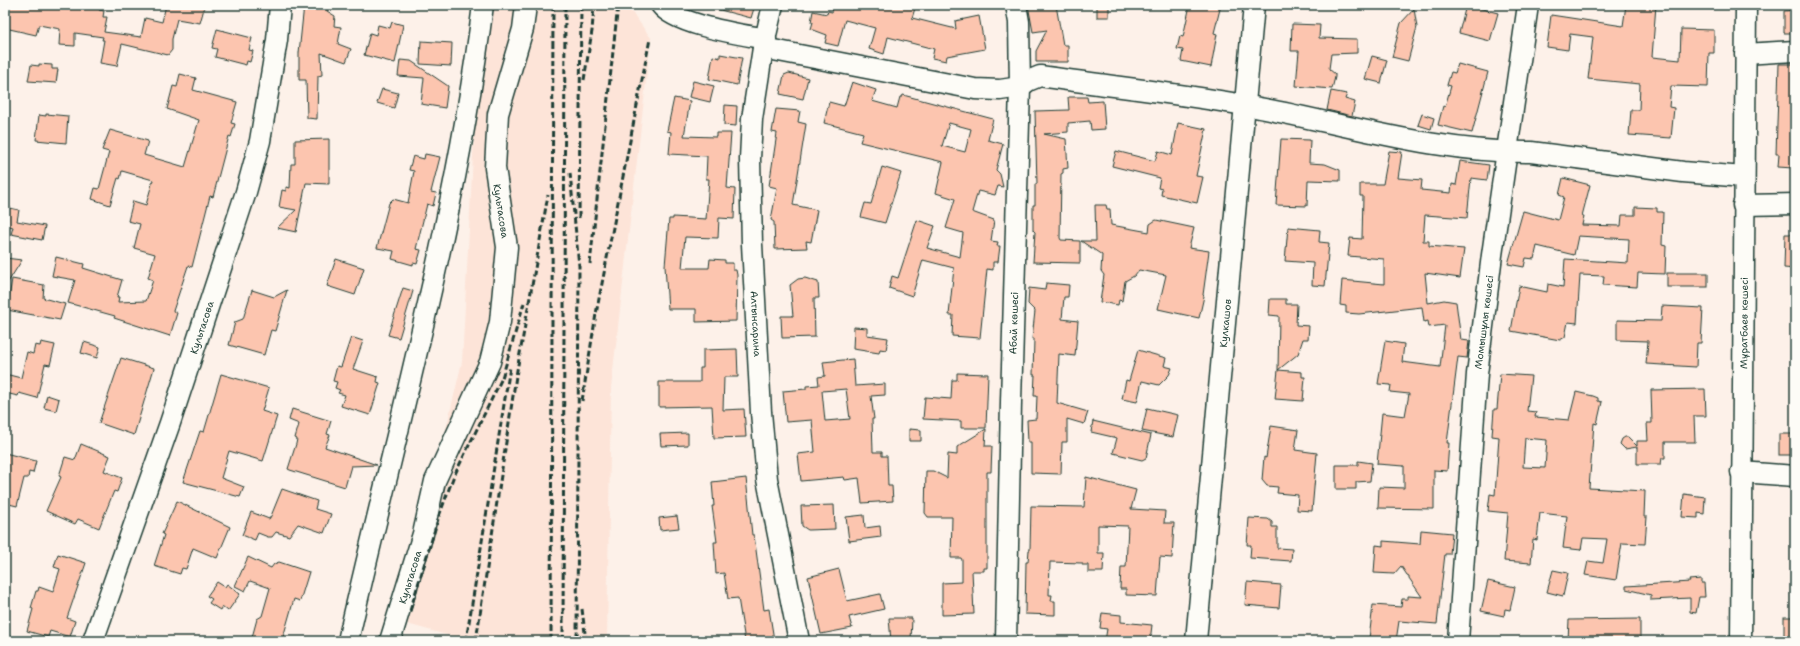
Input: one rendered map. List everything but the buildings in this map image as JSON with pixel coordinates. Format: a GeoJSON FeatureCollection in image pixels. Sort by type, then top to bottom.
{"type":"FeatureCollection","features":[{"type":"Feature","properties":{"kind":"street","name":"Культасова"},"geometry":{"type":"LineString","coordinates":[[93,641],[170,423],[246,192],[260,141],[277,40],[280,5]]}},
{"type":"Feature","properties":{"kind":"street"},"geometry":{"type":"LineString","coordinates":[[348,641],[439,256],[477,56],[483,5]]}},
{"type":"Feature","properties":{"kind":"street","name":"Культасова"},"geometry":{"type":"LineString","coordinates":[[390,641],[423,534],[436,481],[490,362],[500,322],[507,247],[495,168],[498,114],[523,29],[526,5]]}},
{"type":"Feature","properties":{"kind":"street"},"geometry":{"type":"LineString","coordinates":[[661,5],[664,10],[679,19],[764,44],[975,89],[1000,90],[1020,87],[1028,81],[1040,76],[1245,105],[1405,140],[1507,152],[1531,152],[1682,172],[1744,177]]}},
{"type":"Feature","properties":{"kind":"street","name":"Алтынсарина"},"geometry":{"type":"LineString","coordinates":[[773,5],[764,44],[752,119],[750,159],[752,244],[761,412],[767,479],[799,641]]}},
{"type":"Feature","properties":{"kind":"street","name":"Абай көшесі"},"geometry":{"type":"LineString","coordinates":[[1006,641],[1011,394],[1020,87],[1016,5]]}},
{"type":"Feature","properties":{"kind":"street","name":"Кулкашов"},"geometry":{"type":"LineString","coordinates":[[1196,641],[1254,5]]}},
{"type":"Feature","properties":{"kind":"street","name":"Момышұлы көшесі"},"geometry":{"type":"LineString","coordinates":[[1458,641],[1477,374],[1528,5]]}},
{"type":"Feature","properties":{"kind":"street","name":"Мұратбаев көшесі"},"geometry":{"type":"LineString","coordinates":[[1741,641],[1743,205],[1746,5]]}},
{"type":"Feature","properties":{"kind":"street"},"geometry":{"type":"LineString","coordinates":[[1745,54],[1795,51]]}},
{"type":"Feature","properties":{"kind":"street"},"geometry":{"type":"LineString","coordinates":[[1743,205],[1795,204]]}},
{"type":"Feature","properties":{"kind":"street"},"geometry":{"type":"LineString","coordinates":[[1741,472],[1795,476]]}},
{"type":"Feature","properties":{"kind":"shaded area"},"geometry":{"type":"Polygon","coordinates":[[[481,5],[630,5],[631,11],[651,38],[611,388],[607,641],[468,641],[400,622],[462,362],[481,5]]]}},
{"type":"Feature","properties":{"kind":"railway"},"geometry":{"type":"LineString","coordinates":[[551,641],[553,5]]}},
{"type":"Feature","properties":{"kind":"railway"},"geometry":{"type":"LineString","coordinates":[[563,641],[565,5]]}},
{"type":"Feature","properties":{"kind":"railway"},"geometry":{"type":"LineString","coordinates":[[579,218],[581,5]]}},
{"type":"Feature","properties":{"kind":"railway"},"geometry":{"type":"LineString","coordinates":[[584,80],[592,31],[594,5]]}},
{"type":"Feature","properties":{"kind":"railway"},"geometry":{"type":"LineString","coordinates":[[590,264],[618,5]]}},
{"type":"Feature","properties":{"kind":"railway"},"geometry":{"type":"LineString","coordinates":[[582,401],[596,314],[650,39]]}},
{"type":"Feature","properties":{"kind":"railway"},"geometry":{"type":"LineString","coordinates":[[570,173],[579,266],[577,641]]}},
{"type":"Feature","properties":{"kind":"railway"},"geometry":{"type":"LineString","coordinates":[[476,641],[516,376],[548,195]]}},
{"type":"Feature","properties":{"kind":"railway"},"geometry":{"type":"LineString","coordinates":[[410,611],[439,516],[453,478],[502,378],[524,303]]}},
{"type":"Feature","properties":{"kind":"railway"},"geometry":{"type":"LineString","coordinates":[[466,641],[510,367]]}},
{"type":"Feature","properties":{"kind":"railway"},"geometry":{"type":"LineString","coordinates":[[582,609],[586,641]]}}]}
